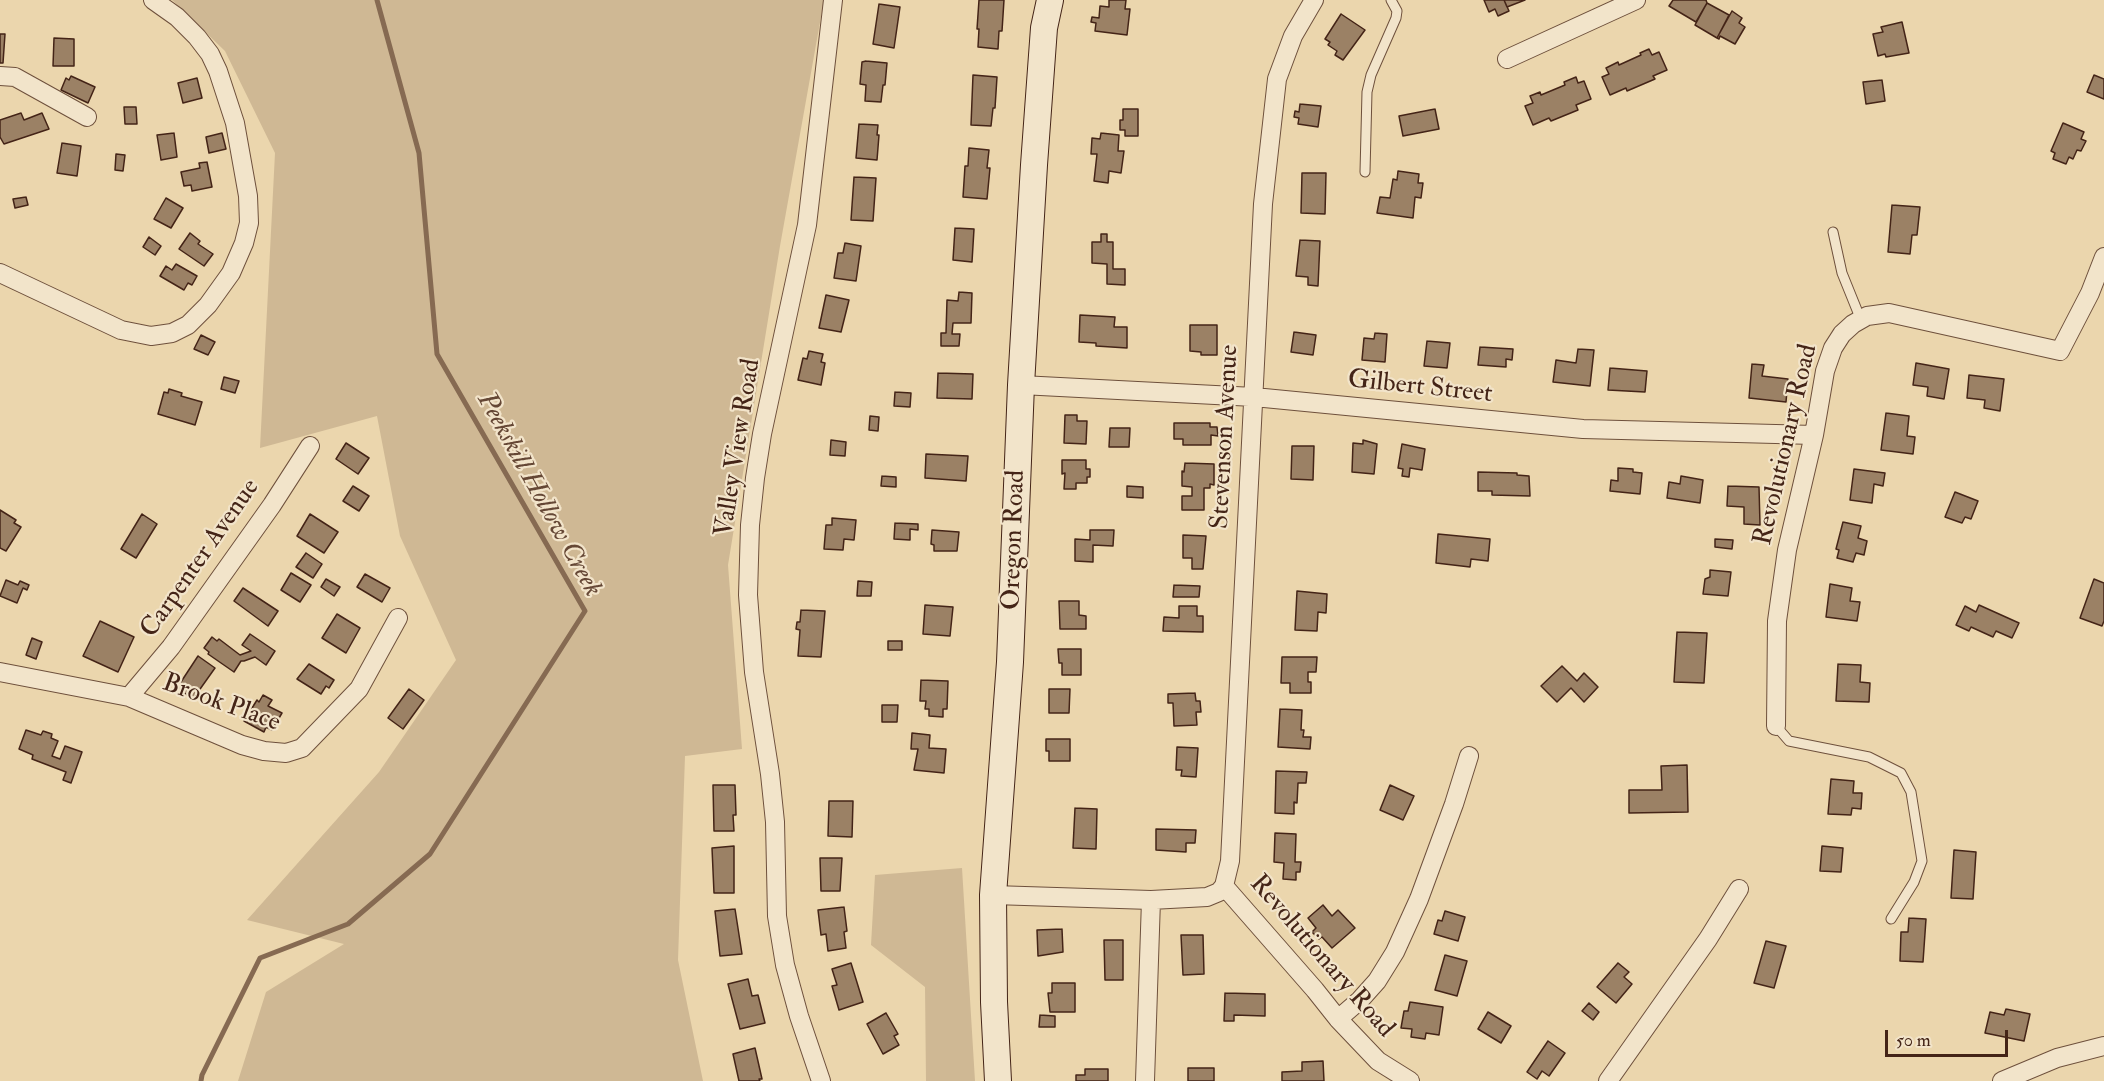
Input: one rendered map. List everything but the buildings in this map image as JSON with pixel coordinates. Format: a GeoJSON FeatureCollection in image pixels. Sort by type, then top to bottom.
{"type":"FeatureCollection","features":[{"type":"Feature","properties":{"kind":"street"},"geometry":{"type":"LineString","coordinates":[[0,273],[121,330],[151,336],[172,333],[188,325],[208,305],[231,273],[244,243],[249,223],[248,196],[236,123],[210,54],[177,17],[153,0]]}},
{"type":"Feature","properties":{"kind":"street","name":"Valley View Road"},"geometry":{"type":"LineString","coordinates":[[821,1081],[785,965],[777,916],[775,822],[754,672],[748,595],[750,525],[755,478],[762,434],[807,225],[833,0]]}},
{"type":"Feature","properties":{"kind":"street","name":"Oregon Road"},"geometry":{"type":"LineString","coordinates":[[998,1081],[994,1002],[993,895],[1010,662],[1021,385],[1034,165],[1044,28],[1050,0]]}},
{"type":"Feature","properties":{"kind":"street","name":"Stevenson Avenue"},"geometry":{"type":"LineString","coordinates":[[1224,886],[1230,861],[1263,204],[1277,79],[1293,36],[1314,0]]}},
{"type":"Feature","properties":{"kind":"street"},"geometry":{"type":"LineString","coordinates":[[1507,58],[1636,0]]}},
{"type":"Feature","properties":{"kind":"street"},"geometry":{"type":"LineString","coordinates":[[0,76],[15,77],[87,117]]}},
{"type":"Feature","properties":{"kind":"street","name":"Revolutionary Road"},"geometry":{"type":"LineString","coordinates":[[1776,726],[1777,621],[1787,550],[1814,435],[1826,371],[1833,348],[1842,334],[1867,316],[1889,313],[2060,351],[2090,293],[2104,257]]}},
{"type":"Feature","properties":{"kind":"street","name":"Gilbert Street"},"geometry":{"type":"LineString","coordinates":[[1021,385],[1254,397],[1583,429],[1814,435]]}},
{"type":"Feature","properties":{"kind":"street","name":"Carpenter Avenue"},"geometry":{"type":"LineString","coordinates":[[129,698],[185,628],[272,505],[310,446]]}},
{"type":"Feature","properties":{"kind":"street","name":"Brook Place"},"geometry":{"type":"LineString","coordinates":[[0,672],[129,698],[242,745],[264,751],[286,753],[302,748],[359,688],[398,618]]}},
{"type":"Feature","properties":{"kind":"street"},"geometry":{"type":"LineString","coordinates":[[1338,1019],[1377,981],[1395,952],[1419,899],[1455,804],[1469,756]]}},
{"type":"Feature","properties":{"kind":"street"},"geometry":{"type":"LineString","coordinates":[[993,895],[1151,900],[1207,897],[1219,892],[1224,886]]}},
{"type":"Feature","properties":{"kind":"street","name":"Revolutionary Road"},"geometry":{"type":"LineString","coordinates":[[1224,886],[1316,990],[1338,1019],[1378,1061],[1410,1081]]}},
{"type":"Feature","properties":{"kind":"street"},"geometry":{"type":"LineString","coordinates":[[1608,1081],[1708,939],[1739,889]]}},
{"type":"Feature","properties":{"kind":"street"},"geometry":{"type":"LineString","coordinates":[[1145,1081],[1151,900]]}},
{"type":"Feature","properties":{"kind":"street"},"geometry":{"type":"LineString","coordinates":[[2002,1081],[2057,1058],[2103,1050]]}},
{"type":"Feature","properties":{"kind":"lane"},"geometry":{"type":"LineString","coordinates":[[1365,172],[1367,92],[1371,75],[1396,18],[1397,10],[1392,0]]}},
{"type":"Feature","properties":{"kind":"lane"},"geometry":{"type":"LineString","coordinates":[[1833,232],[1842,273],[1861,320]]}},
{"type":"Feature","properties":{"kind":"lane"},"geometry":{"type":"LineString","coordinates":[[1776,726],[1789,741],[1869,757],[1900,773],[1911,792],[1922,861],[1914,882],[1891,919]]}},
{"type":"Feature","properties":{"kind":"shaded area"},"geometry":{"type":"Polygon","coordinates":[[[172,0],[824,0],[780,246],[728,565],[742,749],[685,756],[678,960],[703,1081],[238,1081],[266,992],[344,944],[247,920],[379,772],[456,660],[400,536],[377,416],[260,448],[275,153],[225,51],[172,0]]]}},
{"type":"Feature","properties":{"kind":"shaded area"},"geometry":{"type":"Polygon","coordinates":[[[962,868],[975,1081],[926,1081],[925,987],[871,945],[875,875],[962,868]]]}},
{"type":"Feature","properties":{"kind":"waterway","name":"Peekskill Hollow Creek"},"geometry":{"type":"LineString","coordinates":[[201,1081],[260,958],[348,924],[430,854],[585,611],[437,354],[419,153],[377,0]]}}]}
